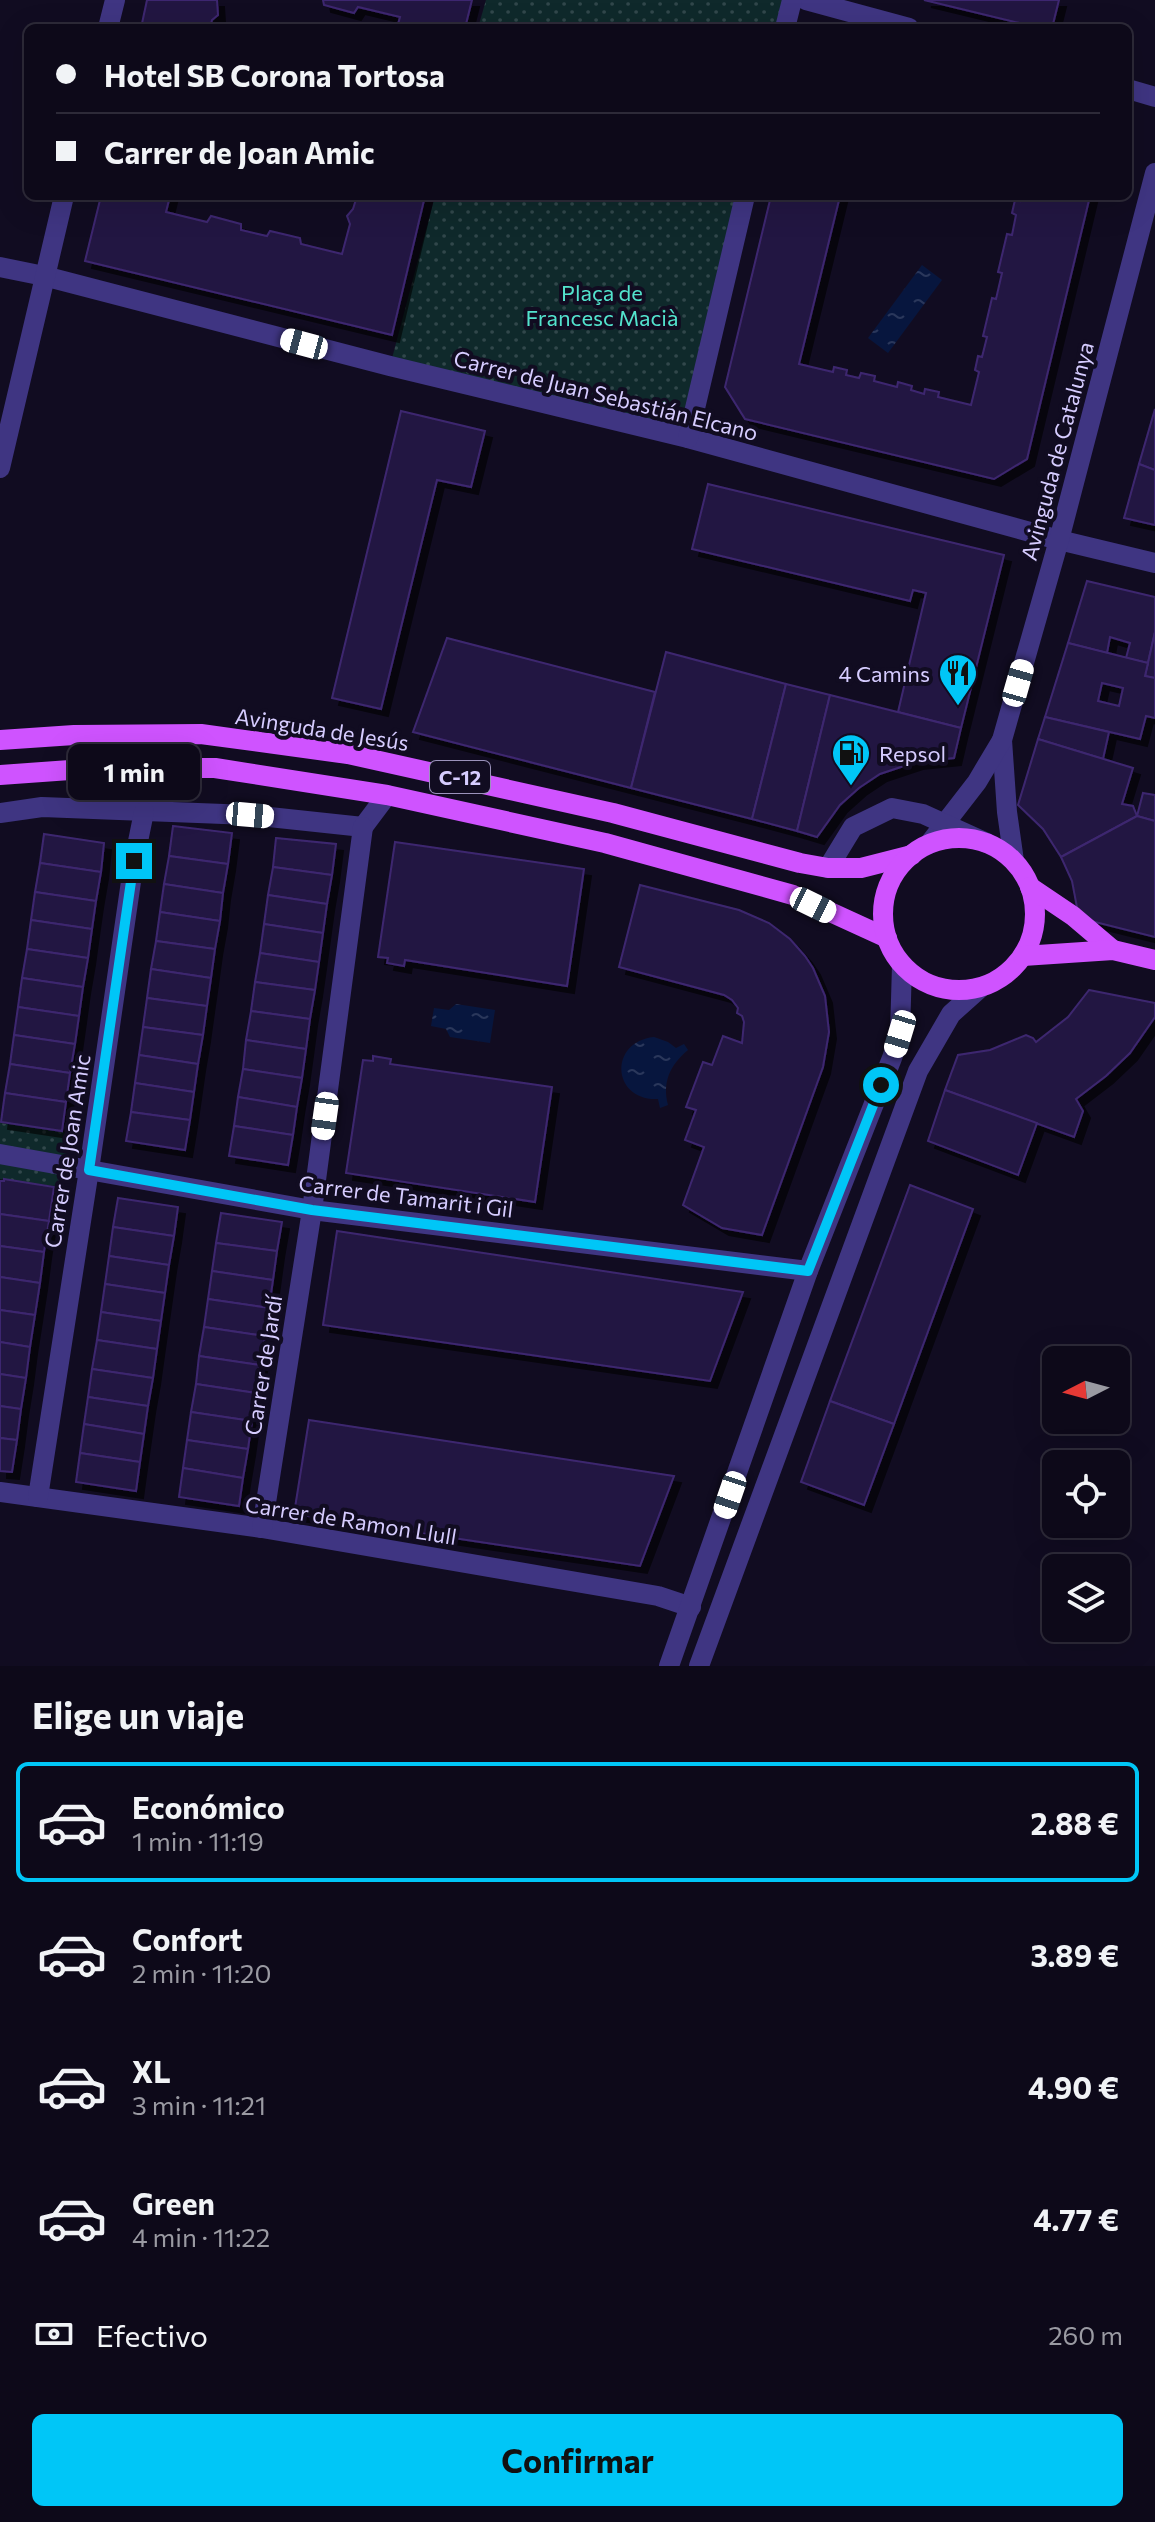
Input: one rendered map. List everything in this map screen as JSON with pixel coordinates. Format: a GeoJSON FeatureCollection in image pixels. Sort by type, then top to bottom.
{"type":"FeatureCollection","features":[{"type":"Feature","properties":{"kind":"main road","name":"Avinguda de Jesús"},"geometry":{"type":"LineString","coordinates":[[0,740],[74,735],[201,734],[348,754],[536,794],[828,868],[861,868],[920,849]]}},
{"type":"Feature","properties":{"kind":"main road","name":"C-12"},"geometry":{"type":"LineString","coordinates":[[0,775],[98,768],[215,768],[387,795],[605,843],[793,895],[887,938]]}},
{"type":"Feature","properties":{"kind":"main road","name":"C-12"},"geometry":{"type":"LineString","coordinates":[[920,849],[948,839],[968,839],[987,843],[1014,861],[1030,887],[1036,911],[1029,945],[1023,956]]}},
{"type":"Feature","properties":{"kind":"main road"},"geometry":{"type":"LineString","coordinates":[[920,849],[901,866],[886,893],[884,923],[887,938],[902,965],[921,980],[955,991],[980,988],[1005,976],[1023,956]]}},
{"type":"Feature","properties":{"kind":"main road","name":"C-12"},"geometry":{"type":"LineString","coordinates":[[1030,887],[1073,916],[1113,950]]}},
{"type":"Feature","properties":{"kind":"main road","name":"C-12"},"geometry":{"type":"LineString","coordinates":[[1023,956],[1113,950],[1155,960]]}},
{"type":"Feature","properties":{"kind":"street"},"geometry":{"type":"LineString","coordinates":[[109,24],[115,0]]}},
{"type":"Feature","properties":{"kind":"street"},"geometry":{"type":"LineString","coordinates":[[786,24],[792,0]]}},
{"type":"Feature","properties":{"kind":"street"},"geometry":{"type":"LineString","coordinates":[[806,0],[894,24]]}},
{"type":"Feature","properties":{"kind":"street"},"geometry":{"type":"LineString","coordinates":[[1132,90],[1155,97]]}},
{"type":"Feature","properties":{"kind":"street","name":"Avinguda de Catalunya"},"geometry":{"type":"LineString","coordinates":[[1002,740],[1059,540],[1155,173]]}},
{"type":"Feature","properties":{"kind":"street"},"geometry":{"type":"LineString","coordinates":[[0,468],[63,200]]}},
{"type":"Feature","properties":{"kind":"street"},"geometry":{"type":"LineString","coordinates":[[688,438],[744,200]]}},
{"type":"Feature","properties":{"kind":"street","name":"Carrer de Juan Sebastián Elcano"},"geometry":{"type":"LineString","coordinates":[[0,267],[688,438],[1059,540],[1155,563]]}},
{"type":"Feature","properties":{"kind":"street"},"geometry":{"type":"LineString","coordinates":[[920,849],[945,826],[1002,740]]}},
{"type":"Feature","properties":{"kind":"street"},"geometry":{"type":"LineString","coordinates":[[1002,740],[1014,861]]}},
{"type":"Feature","properties":{"kind":"street"},"geometry":{"type":"LineString","coordinates":[[0,813],[42,807],[250,815],[363,827],[387,795]]}},
{"type":"Feature","properties":{"kind":"street"},"geometry":{"type":"LineString","coordinates":[[828,868],[853,827],[892,808],[923,814],[987,843]]}},
{"type":"Feature","properties":{"kind":"street","name":"Carrer de Joan Amic"},"geometry":{"type":"LineString","coordinates":[[38,1497],[144,812]]}},
{"type":"Feature","properties":{"kind":"street","name":"Carrer de Jardí"},"geometry":{"type":"LineString","coordinates":[[262,1528],[312,1210],[363,827]]}},
{"type":"Feature","properties":{"kind":"street"},"geometry":{"type":"LineString","coordinates":[[669,1666],[808,1271],[900,1034],[902,965]]}},
{"type":"Feature","properties":{"kind":"street"},"geometry":{"type":"LineString","coordinates":[[699,1666],[918,1071],[951,1014],[980,988]]}},
{"type":"Feature","properties":{"kind":"street","name":"Carrer de Tamarit i Gil"},"geometry":{"type":"LineString","coordinates":[[0,1154],[312,1210],[808,1271]]}},
{"type":"Feature","properties":{"kind":"street","name":"Carrer de Ramon Llull"},"geometry":{"type":"LineString","coordinates":[[0,1492],[262,1528],[658,1596],[691,1607]]}},
{"type":"Feature","properties":{"kind":"green space"},"geometry":{"type":"Polygon","coordinates":[[[486,0],[792,0],[786,24],[479,24],[486,0]]]}},
{"type":"Feature","properties":{"kind":"green space","name":"Plaça de Francesc Macià"},"geometry":{"type":"Polygon","coordinates":[[[434,200],[744,200],[688,438],[390,366],[434,200]]]}},
{"type":"Feature","properties":{"kind":"green space"},"geometry":{"type":"Polygon","coordinates":[[[0,1123],[69,1133],[62,1187],[0,1179],[0,1123]]]}},
{"type":"Feature","properties":{"kind":"water"},"geometry":{"type":"Polygon","coordinates":[[[922,265],[942,280],[888,353],[868,338],[922,265]]]}},
{"type":"Feature","properties":{"kind":"water"},"geometry":{"type":"Polygon","coordinates":[[[456,1004],[495,1010],[490,1043],[450,1037],[446,1029],[431,1026],[434,1008],[449,1010],[456,1004]]]}},
{"type":"Feature","properties":{"kind":"water"},"geometry":{"type":"Polygon","coordinates":[[[654,1037],[676,1048],[684,1044],[688,1050],[669,1074],[666,1089],[668,1105],[660,1108],[658,1099],[643,1097],[632,1091],[624,1082],[622,1071],[623,1059],[629,1049],[639,1041],[654,1037]]]}},
{"type":"Feature","properties":{"kind":"building"},"geometry":{"type":"Polygon","coordinates":[[[147,0],[217,0],[218,15],[211,24],[142,24],[147,0]]]}},
{"type":"Feature","properties":{"kind":"building"},"geometry":{"type":"Polygon","coordinates":[[[323,0],[472,0],[466,24],[398,24],[400,17],[358,7],[354,13],[324,5],[323,0]]]}},
{"type":"Feature","properties":{"kind":"building"},"geometry":{"type":"Polygon","coordinates":[[[924,0],[1059,0],[1053,24],[1023,24],[924,0]]]}},
{"type":"Feature","properties":{"kind":"building"},"geometry":{"type":"Polygon","coordinates":[[[100,200],[169,200],[166,212],[207,222],[211,216],[241,224],[241,230],[267,236],[270,231],[300,238],[301,244],[342,254],[350,224],[347,216],[356,200],[424,200],[392,335],[85,261],[100,200]]]}},
{"type":"Feature","properties":{"kind":"building"},"geometry":{"type":"Polygon","coordinates":[[[770,200],[839,200],[799,364],[833,372],[834,367],[847,370],[846,375],[859,378],[861,373],[875,376],[874,381],[897,387],[898,382],[924,394],[925,389],[939,392],[938,397],[971,405],[979,372],[975,370],[987,337],[983,336],[992,298],[996,299],[1002,273],[998,272],[1007,234],[1012,235],[1015,200],[1089,200],[1027,459],[994,479],[745,419],[725,387],[770,200]]]}},
{"type":"Feature","properties":{"kind":"building"},"geometry":{"type":"Polygon","coordinates":[[[1155,409],[1155,470],[1139,464],[1155,409]]]}},
{"type":"Feature","properties":{"kind":"building"},"geometry":{"type":"Polygon","coordinates":[[[401,411],[485,431],[471,487],[437,480],[381,709],[332,698],[401,411]]]}},
{"type":"Feature","properties":{"kind":"building"},"geometry":{"type":"Polygon","coordinates":[[[1139,464],[1155,470],[1155,525],[1124,518],[1139,464]]]}},
{"type":"Feature","properties":{"kind":"building"},"geometry":{"type":"Polygon","coordinates":[[[708,484],[1004,555],[961,728],[898,712],[926,593],[913,590],[910,601],[692,549],[708,484]]]}},
{"type":"Feature","properties":{"kind":"building"},"geometry":{"type":"Polygon","coordinates":[[[1087,581],[1155,597],[1155,632],[1148,663],[1126,658],[1130,643],[1110,637],[1107,653],[1068,643],[1087,581]]]}},
{"type":"Feature","properties":{"kind":"building"},"geometry":{"type":"Polygon","coordinates":[[[1155,632],[1155,678],[1145,676],[1155,632]]]}},
{"type":"Feature","properties":{"kind":"building"},"geometry":{"type":"Polygon","coordinates":[[[447,638],[655,692],[631,788],[413,732],[447,638]]]}},
{"type":"Feature","properties":{"kind":"building"},"geometry":{"type":"Polygon","coordinates":[[[1068,643],[1148,663],[1145,676],[1155,678],[1155,718],[1146,716],[1140,739],[1045,717],[1068,643]],[[1102,683],[1098,701],[1119,706],[1123,688],[1102,683]]]}},
{"type":"Feature","properties":{"kind":"building"},"geometry":{"type":"Polygon","coordinates":[[[666,652],[786,684],[752,819],[631,788],[666,652]]]}},
{"type":"Feature","properties":{"kind":"building"},"geometry":{"type":"Polygon","coordinates":[[[786,684],[830,695],[797,831],[752,819],[786,684]]]}},
{"type":"Feature","properties":{"kind":"building"},"geometry":{"type":"Polygon","coordinates":[[[830,695],[961,728],[954,758],[916,762],[880,774],[840,805],[817,837],[797,831],[830,695]]]}},
{"type":"Feature","properties":{"kind":"building"},"geometry":{"type":"Polygon","coordinates":[[[1045,717],[1109,732],[1103,759],[1038,739],[1045,717]]]}},
{"type":"Feature","properties":{"kind":"building"},"geometry":{"type":"Polygon","coordinates":[[[1038,739],[1133,768],[1122,804],[1133,806],[1137,816],[1061,857],[1043,829],[1018,805],[1038,739]]]}},
{"type":"Feature","properties":{"kind":"building"},"geometry":{"type":"Polygon","coordinates":[[[1143,793],[1155,795],[1155,821],[1137,816],[1143,793]]]}},
{"type":"Feature","properties":{"kind":"building"},"geometry":{"type":"Polygon","coordinates":[[[1137,816],[1155,821],[1155,937],[1079,918],[1072,881],[1061,857],[1137,816]]]}},
{"type":"Feature","properties":{"kind":"building"},"geometry":{"type":"Polygon","coordinates":[[[173,826],[232,833],[228,864],[169,856],[173,826]]]}},
{"type":"Feature","properties":{"kind":"building"},"geometry":{"type":"Polygon","coordinates":[[[44,834],[104,843],[101,872],[40,863],[44,834]]]}},
{"type":"Feature","properties":{"kind":"building"},"geometry":{"type":"Polygon","coordinates":[[[276,838],[336,844],[332,875],[273,867],[276,838]]]}},
{"type":"Feature","properties":{"kind":"building"},"geometry":{"type":"Polygon","coordinates":[[[395,842],[584,869],[567,986],[405,960],[404,966],[387,963],[388,958],[378,957],[395,842]]]}},
{"type":"Feature","properties":{"kind":"building"},"geometry":{"type":"Polygon","coordinates":[[[169,856],[228,864],[223,893],[164,884],[169,856]]]}},
{"type":"Feature","properties":{"kind":"building"},"geometry":{"type":"Polygon","coordinates":[[[40,863],[101,872],[96,901],[35,892],[40,863]]]}},
{"type":"Feature","properties":{"kind":"building"},"geometry":{"type":"Polygon","coordinates":[[[273,867],[332,875],[327,904],[268,895],[273,867]]]}},
{"type":"Feature","properties":{"kind":"building"},"geometry":{"type":"Polygon","coordinates":[[[164,884],[223,893],[220,921],[160,912],[164,884]]]}},
{"type":"Feature","properties":{"kind":"building"},"geometry":{"type":"Polygon","coordinates":[[[640,885],[739,910],[769,923],[805,956],[825,996],[829,1032],[823,1067],[762,1235],[722,1228],[683,1205],[704,1147],[685,1140],[696,1110],[686,1107],[703,1062],[712,1065],[723,1036],[742,1043],[744,1022],[737,1013],[738,1008],[724,995],[619,967],[640,885]]]}},
{"type":"Feature","properties":{"kind":"building"},"geometry":{"type":"Polygon","coordinates":[[[35,892],[96,901],[92,929],[31,920],[35,892]]]}},
{"type":"Feature","properties":{"kind":"building"},"geometry":{"type":"Polygon","coordinates":[[[268,895],[327,904],[323,933],[264,924],[268,895]]]}},
{"type":"Feature","properties":{"kind":"building"},"geometry":{"type":"Polygon","coordinates":[[[160,912],[220,921],[215,949],[156,941],[160,912]]]}},
{"type":"Feature","properties":{"kind":"building"},"geometry":{"type":"Polygon","coordinates":[[[31,920],[92,929],[88,958],[27,949],[31,920]]]}},
{"type":"Feature","properties":{"kind":"building"},"geometry":{"type":"Polygon","coordinates":[[[264,924],[323,933],[319,962],[260,953],[264,924]]]}},
{"type":"Feature","properties":{"kind":"building"},"geometry":{"type":"Polygon","coordinates":[[[156,941],[215,949],[211,978],[151,969],[156,941]]]}},
{"type":"Feature","properties":{"kind":"building"},"geometry":{"type":"Polygon","coordinates":[[[27,949],[88,958],[83,987],[22,978],[27,949]]]}},
{"type":"Feature","properties":{"kind":"building"},"geometry":{"type":"Polygon","coordinates":[[[260,953],[319,962],[315,990],[255,982],[260,953]]]}},
{"type":"Feature","properties":{"kind":"building"},"geometry":{"type":"Polygon","coordinates":[[[151,969],[211,978],[207,1006],[147,998],[151,969]]]}},
{"type":"Feature","properties":{"kind":"building"},"geometry":{"type":"Polygon","coordinates":[[[22,978],[83,987],[79,1016],[18,1007],[22,978]]]}},
{"type":"Feature","properties":{"kind":"building"},"geometry":{"type":"Polygon","coordinates":[[[255,982],[315,990],[310,1019],[251,1011],[255,982]]]}},
{"type":"Feature","properties":{"kind":"building"},"geometry":{"type":"Polygon","coordinates":[[[1089,990],[1155,1003],[1155,1017],[1130,1053],[1076,1099],[1083,1111],[1074,1137],[945,1090],[958,1055],[990,1050],[1026,1035],[1036,1042],[1068,1017],[1089,990]]]}},
{"type":"Feature","properties":{"kind":"building"},"geometry":{"type":"Polygon","coordinates":[[[147,998],[207,1006],[203,1035],[143,1027],[147,998]]]}},
{"type":"Feature","properties":{"kind":"building"},"geometry":{"type":"Polygon","coordinates":[[[18,1007],[79,1016],[75,1044],[14,1035],[18,1007]]]}},
{"type":"Feature","properties":{"kind":"building"},"geometry":{"type":"Polygon","coordinates":[[[251,1011],[310,1019],[306,1049],[246,1040],[251,1011]]]}},
{"type":"Feature","properties":{"kind":"building"},"geometry":{"type":"Polygon","coordinates":[[[143,1027],[203,1035],[198,1064],[139,1055],[143,1027]]]}},
{"type":"Feature","properties":{"kind":"building"},"geometry":{"type":"Polygon","coordinates":[[[14,1035],[75,1044],[70,1073],[10,1064],[14,1035]]]}},
{"type":"Feature","properties":{"kind":"building"},"geometry":{"type":"Polygon","coordinates":[[[246,1040],[306,1049],[302,1078],[243,1069],[246,1040]]]}},
{"type":"Feature","properties":{"kind":"building"},"geometry":{"type":"Polygon","coordinates":[[[139,1055],[198,1064],[194,1092],[135,1083],[139,1055]]]}},
{"type":"Feature","properties":{"kind":"building"},"geometry":{"type":"Polygon","coordinates":[[[373,1056],[391,1059],[390,1064],[552,1087],[535,1202],[346,1173],[363,1060],[373,1061],[373,1056]]]}},
{"type":"Feature","properties":{"kind":"building"},"geometry":{"type":"Polygon","coordinates":[[[10,1064],[70,1073],[66,1102],[5,1093],[10,1064]]]}},
{"type":"Feature","properties":{"kind":"building"},"geometry":{"type":"Polygon","coordinates":[[[243,1069],[302,1078],[297,1107],[238,1097],[243,1069]]]}},
{"type":"Feature","properties":{"kind":"building"},"geometry":{"type":"Polygon","coordinates":[[[135,1083],[194,1092],[190,1120],[131,1112],[135,1083]]]}},
{"type":"Feature","properties":{"kind":"building"},"geometry":{"type":"Polygon","coordinates":[[[945,1090],[1037,1123],[1018,1175],[928,1141],[945,1090]]]}},
{"type":"Feature","properties":{"kind":"building"},"geometry":{"type":"Polygon","coordinates":[[[5,1093],[66,1102],[62,1131],[1,1122],[5,1093]]]}},
{"type":"Feature","properties":{"kind":"building"},"geometry":{"type":"Polygon","coordinates":[[[238,1097],[297,1107],[293,1135],[234,1126],[238,1097]]]}},
{"type":"Feature","properties":{"kind":"building"},"geometry":{"type":"Polygon","coordinates":[[[131,1112],[190,1120],[185,1150],[126,1141],[131,1112]]]}},
{"type":"Feature","properties":{"kind":"building"},"geometry":{"type":"Polygon","coordinates":[[[234,1126],[293,1135],[288,1165],[229,1156],[234,1126]]]}},
{"type":"Feature","properties":{"kind":"building"},"geometry":{"type":"Polygon","coordinates":[[[4,1179],[54,1187],[49,1221],[0,1214],[0,1181],[4,1179]]]}},
{"type":"Feature","properties":{"kind":"building"},"geometry":{"type":"Polygon","coordinates":[[[910,1185],[973,1209],[894,1424],[830,1401],[910,1185]]]}},
{"type":"Feature","properties":{"kind":"building"},"geometry":{"type":"Polygon","coordinates":[[[118,1198],[178,1207],[174,1236],[113,1227],[118,1198]]]}},
{"type":"Feature","properties":{"kind":"building"},"geometry":{"type":"Polygon","coordinates":[[[221,1213],[282,1222],[277,1251],[216,1243],[221,1213]]]}},
{"type":"Feature","properties":{"kind":"building"},"geometry":{"type":"Polygon","coordinates":[[[0,1214],[49,1221],[44,1252],[0,1246],[0,1214]]]}},
{"type":"Feature","properties":{"kind":"building"},"geometry":{"type":"Polygon","coordinates":[[[113,1227],[174,1236],[169,1265],[109,1256],[113,1227]]]}},
{"type":"Feature","properties":{"kind":"building"},"geometry":{"type":"Polygon","coordinates":[[[337,1231],[743,1292],[710,1381],[323,1325],[337,1231]]]}},
{"type":"Feature","properties":{"kind":"building"},"geometry":{"type":"Polygon","coordinates":[[[216,1243],[277,1251],[273,1280],[212,1271],[216,1243]]]}},
{"type":"Feature","properties":{"kind":"building"},"geometry":{"type":"Polygon","coordinates":[[[0,1246],[44,1252],[40,1283],[0,1277],[0,1246]]]}},
{"type":"Feature","properties":{"kind":"building"},"geometry":{"type":"Polygon","coordinates":[[[109,1256],[169,1265],[165,1293],[105,1284],[109,1256]]]}},
{"type":"Feature","properties":{"kind":"building"},"geometry":{"type":"Polygon","coordinates":[[[212,1271],[273,1280],[269,1308],[208,1299],[212,1271]]]}},
{"type":"Feature","properties":{"kind":"building"},"geometry":{"type":"Polygon","coordinates":[[[0,1277],[40,1283],[35,1315],[0,1310],[0,1277]]]}},
{"type":"Feature","properties":{"kind":"building"},"geometry":{"type":"Polygon","coordinates":[[[105,1284],[165,1293],[161,1321],[101,1312],[105,1284]]]}},
{"type":"Feature","properties":{"kind":"building"},"geometry":{"type":"Polygon","coordinates":[[[208,1299],[269,1308],[265,1336],[204,1327],[208,1299]]]}},
{"type":"Feature","properties":{"kind":"building"},"geometry":{"type":"Polygon","coordinates":[[[0,1310],[35,1315],[30,1347],[0,1342],[0,1310]]]}},
{"type":"Feature","properties":{"kind":"building"},"geometry":{"type":"Polygon","coordinates":[[[101,1312],[161,1321],[157,1349],[97,1340],[101,1312]]]}},
{"type":"Feature","properties":{"kind":"building"},"geometry":{"type":"Polygon","coordinates":[[[204,1327],[265,1336],[260,1365],[199,1356],[204,1327]]]}},
{"type":"Feature","properties":{"kind":"building"},"geometry":{"type":"Polygon","coordinates":[[[97,1340],[157,1349],[153,1378],[92,1369],[97,1340]]]}},
{"type":"Feature","properties":{"kind":"building"},"geometry":{"type":"Polygon","coordinates":[[[0,1342],[30,1347],[26,1378],[0,1374],[0,1342]]]}},
{"type":"Feature","properties":{"kind":"building"},"geometry":{"type":"Polygon","coordinates":[[[199,1356],[260,1365],[256,1393],[196,1384],[199,1356]]]}},
{"type":"Feature","properties":{"kind":"building"},"geometry":{"type":"Polygon","coordinates":[[[92,1369],[153,1378],[148,1406],[88,1397],[92,1369]]]}},
{"type":"Feature","properties":{"kind":"building"},"geometry":{"type":"Polygon","coordinates":[[[0,1374],[26,1378],[21,1409],[0,1406],[0,1374]]]}},
{"type":"Feature","properties":{"kind":"building"},"geometry":{"type":"Polygon","coordinates":[[[196,1384],[256,1393],[252,1421],[191,1412],[196,1384]]]}},
{"type":"Feature","properties":{"kind":"building"},"geometry":{"type":"Polygon","coordinates":[[[88,1397],[148,1406],[144,1434],[84,1424],[88,1397]]]}},
{"type":"Feature","properties":{"kind":"building"},"geometry":{"type":"Polygon","coordinates":[[[830,1401],[894,1424],[864,1505],[801,1482],[830,1401]]]}},
{"type":"Feature","properties":{"kind":"building"},"geometry":{"type":"Polygon","coordinates":[[[0,1406],[21,1409],[17,1440],[0,1438],[0,1406]]]}},
{"type":"Feature","properties":{"kind":"building"},"geometry":{"type":"Polygon","coordinates":[[[191,1412],[252,1421],[248,1449],[187,1440],[191,1412]]]}},
{"type":"Feature","properties":{"kind":"building"},"geometry":{"type":"Polygon","coordinates":[[[309,1420],[674,1476],[640,1566],[294,1514],[309,1420]]]}},
{"type":"Feature","properties":{"kind":"building"},"geometry":{"type":"Polygon","coordinates":[[[84,1424],[144,1434],[140,1462],[80,1453],[84,1424]]]}},
{"type":"Feature","properties":{"kind":"building"},"geometry":{"type":"Polygon","coordinates":[[[0,1438],[17,1440],[12,1472],[0,1471],[0,1438]]]}},
{"type":"Feature","properties":{"kind":"building"},"geometry":{"type":"Polygon","coordinates":[[[187,1440],[248,1449],[243,1478],[183,1468],[187,1440]]]}},
{"type":"Feature","properties":{"kind":"building"},"geometry":{"type":"Polygon","coordinates":[[[80,1453],[140,1462],[136,1491],[76,1482],[80,1453]]]}},
{"type":"Feature","properties":{"kind":"building"},"geometry":{"type":"Polygon","coordinates":[[[183,1468],[243,1478],[239,1506],[179,1497],[183,1468]]]}},
{"type":"Feature","properties":{"kind":"place","name":"4 Camins"},"geometry":{"type":"Point","coordinates":[958,707]}},
{"type":"Feature","properties":{"kind":"place","name":"Repsol"},"geometry":{"type":"Point","coordinates":[851,787]}},
{"type":"Feature","properties":{"kind":"route"},"geometry":{"type":"LineString","coordinates":[[134,861],[89,1170],[312,1210],[808,1271],[881,1085]]}}]}
